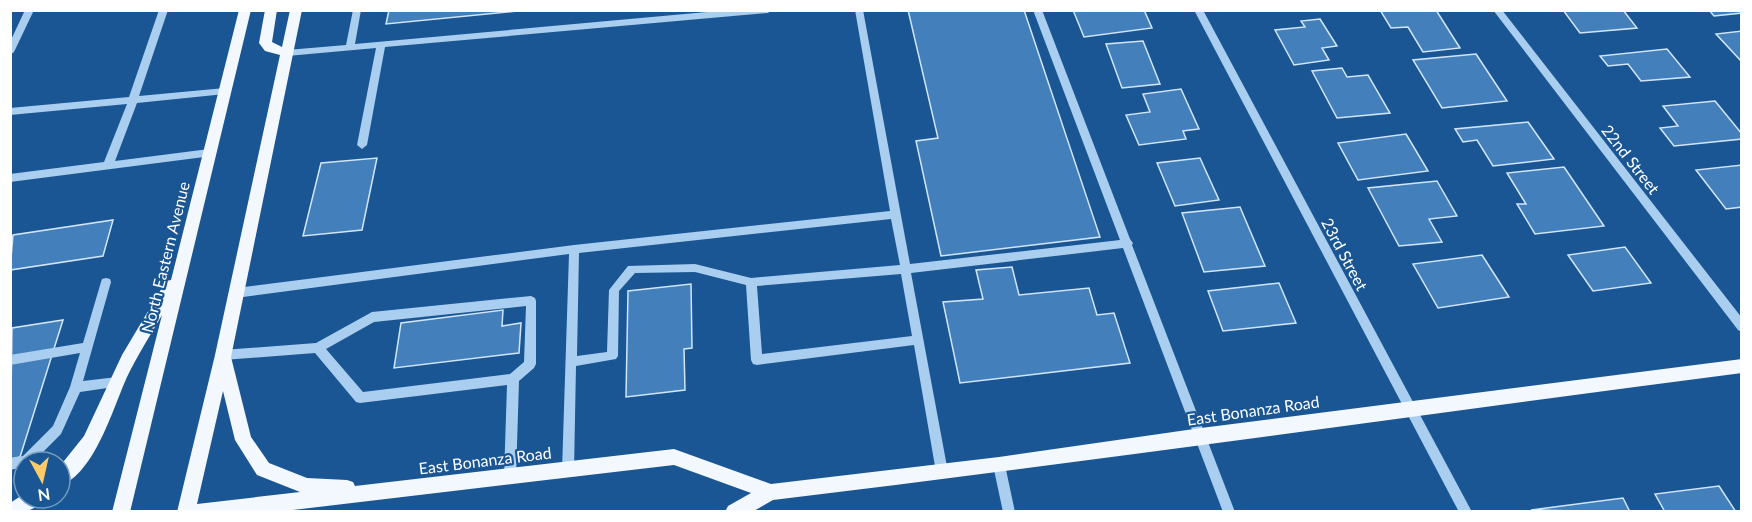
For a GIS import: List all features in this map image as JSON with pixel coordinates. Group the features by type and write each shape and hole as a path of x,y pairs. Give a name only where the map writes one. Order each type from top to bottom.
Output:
{"main road":[{"name":"North Eastern Avenue","path":"121,512 245,10"},
{"path":"271,10 265,43 270,48 287,53"},
{"path":"186,512 223,355 296,10"},
{"path":"72,468 93,437 117,382 180,271"},
{"path":"223,355 243,440 263,468 308,486 392,491"},
{"name":"East Bonanza Road","path":"734,512 771,492 999,465 1201,436 1742,366"},
{"name":"East Bonanza Road","path":"198,512 674,457 771,492"}],"street":[{"path":"10,52 30,10"},
{"path":"108,166 164,10"},
{"path":"350,48 357,10"},
{"path":"287,53 768,10"},
{"path":"859,10 942,472"},
{"path":"1037,10 1229,512"},
{"name":"23rd Street","path":"1198,10 1466,512"},
{"name":"22nd Street","path":"1497,10 1742,327"},
{"path":"362,145 381,45"},
{"path":"10,112 225,91"},
{"path":"10,178 209,153"},
{"path":"236,293 574,249 896,214"},
{"path":"571,362 612,356 614,290 632,269 695,268 751,282 906,269 1128,243"},
{"path":"568,470 574,249"},
{"path":"10,464 26,461 57,430 76,387 106,282"},
{"path":"751,282 757,360 919,340"},
{"path":"223,355 318,348 372,317 531,301 530,364 513,379 360,398 318,348"},
{"path":"10,360 87,347"},
{"path":"510,477 513,379"},
{"path":"76,387 117,382"},
{"path":"999,465 1010,512"}],"building":[{"path":"389,10 527,10 386,24"},
{"path":"908,10 1024,10 1100,237 941,256 916,141 938,138"},
{"path":"1073,10 1144,10 1152,28 1084,37"},
{"path":"1380,10 1436,10 1460,48 1423,52 1408,27 1391,28"},
{"path":"1563,10 1623,10 1637,28 1580,33"},
{"path":"1709,10 1742,10 1742,13 1714,16"},
{"path":"1320,19 1337,46 1322,48 1329,60 1294,65 1275,30 1305,27 1301,21"},
{"path":"1742,31 1742,62 1716,34"},
{"path":"1143,41 1160,84 1122,88 1106,44"},
{"path":"1667,49 1690,77 1641,81 1628,64 1608,66 1600,56"},
{"path":"1476,54 1507,101 1442,108 1413,60"},
{"path":"1342,68 1347,77 1368,75 1390,113 1337,118 1312,71"},
{"path":"1181,89 1199,129 1183,131 1186,139 1139,145 1126,115 1150,112 1143,94"},
{"path":"1715,101 1742,134 1742,139 1674,146 1660,128 1678,126 1663,106"},
{"path":"1528,122 1554,159 1493,166 1477,140 1463,142 1455,129"},
{"path":"1406,134 1428,171 1358,180 1338,143"},
{"path":"377,158 362,230 303,236 321,163"},
{"path":"1200,158 1219,200 1175,206 1157,163"},
{"path":"1742,165 1742,207 1726,209 1696,170"},
{"path":"1564,167 1604,226 1535,234 1517,204 1526,204 1507,173"},
{"path":"1437,181 1457,216 1429,219 1442,242 1399,246 1368,188"},
{"path":"1240,207 1265,266 1204,272 1182,213"},
{"path":"113,220 103,256 10,270 13,235"},
{"path":"1625,247 1651,283 1593,291 1568,255"},
{"path":"1482,255 1509,297 1438,308 1413,264"},
{"path":"1012,267 1019,295 1089,288 1097,315 1114,313 1130,363 960,383 943,302 983,299 976,270"},
{"path":"1279,283 1296,323 1223,331 1208,291"},
{"path":"691,284 692,348 684,349 685,390 626,397 628,291"},
{"path":"503,310 502,326 521,323 519,353 394,368 401,323"},
{"path":"63,320 22,450 12,450 12,459 10,459 12,328"},
{"path":"1719,486 1736,512 1665,512 1655,494"},
{"path":"1623,498 1630,512 1531,510"}]}
